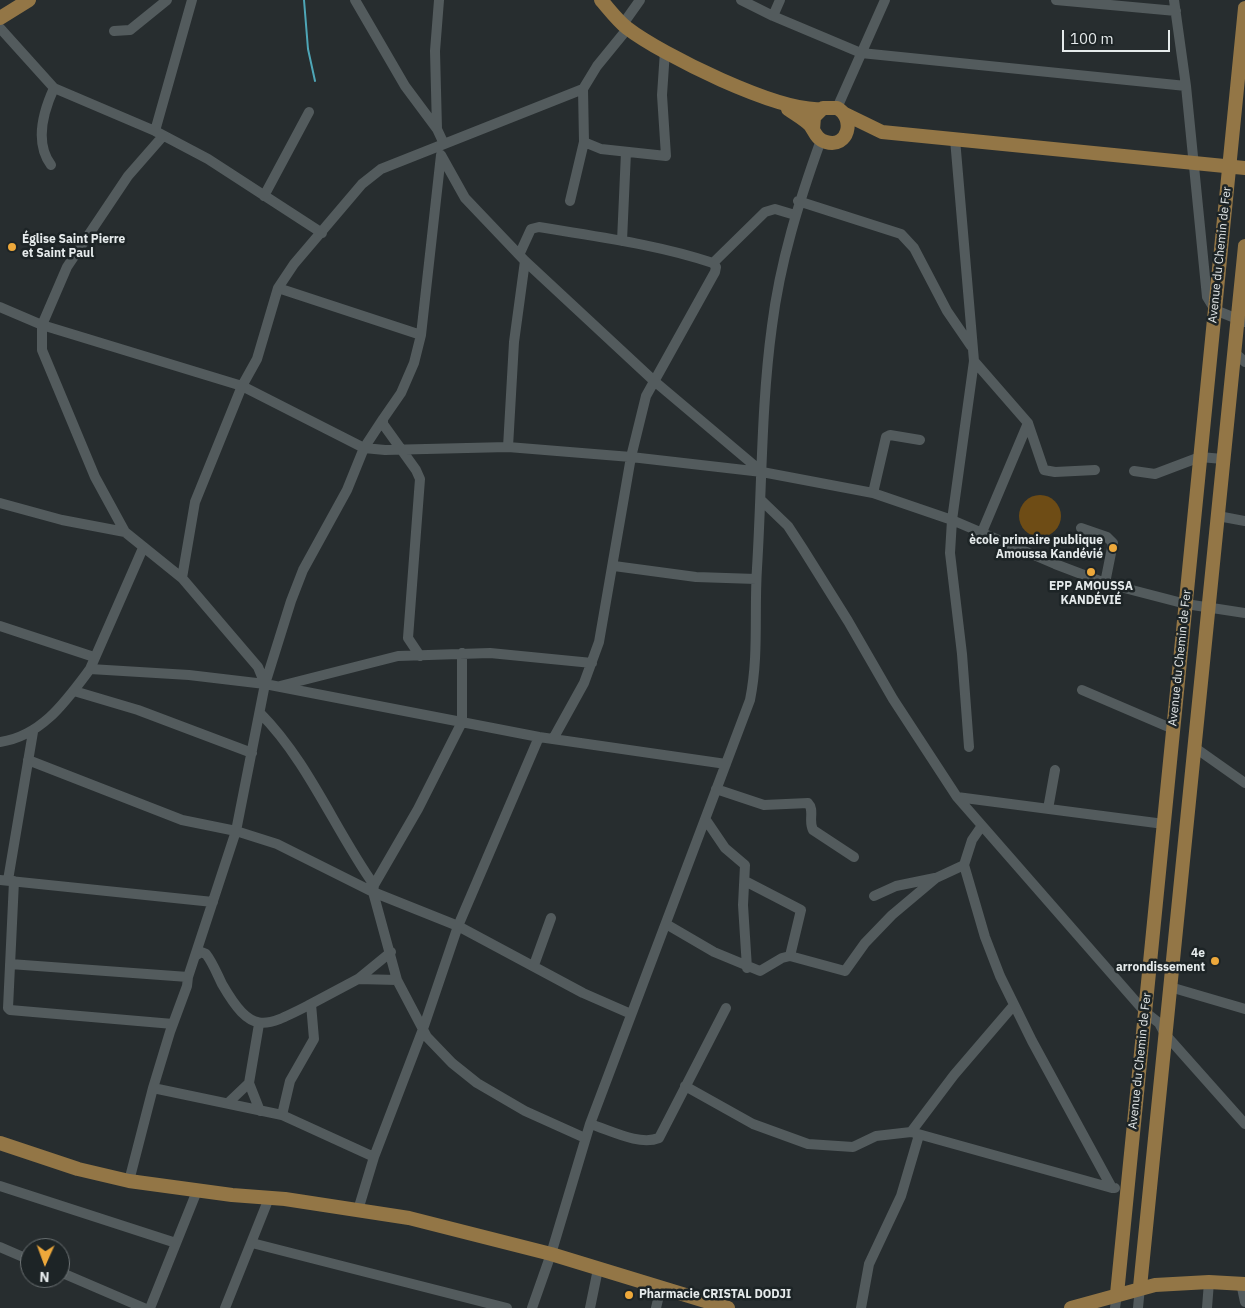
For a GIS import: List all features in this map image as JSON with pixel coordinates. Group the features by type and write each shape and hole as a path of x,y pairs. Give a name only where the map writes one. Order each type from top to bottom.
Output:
{"main road":[{"path":"0,18 29,0"},
{"path":"600,0 625,26 697,68 779,103 802,109 828,107 841,111 882,132"},
{"name":"Avenue du Chemin de Fer","path":"1116,1301 1245,8"},
{"path":"779,103 804,120 817,135 833,143 842,139 882,132 1245,168"},
{"path":"817,135 814,117 821,109"},
{"path":"841,111 849,127 842,139"},
{"name":"Avenue du Chemin de Fer","path":"1140,1287 1234,352 1241,321 1245,246"},
{"path":"0,1143 78,1169 129,1181 358,1210 428,1222 551,1254 728,1308"},
{"path":"1071,1308 1116,1301 1140,1287 1210,1282 1243,1284"}],"street":[{"path":"114,31 130,30 166,0"},
{"path":"192,0 159,134 128,176 67,267 42,325 42,350 95,477 125,532 182,578 258,667 265,684"},
{"path":"355,0 405,86 436,129"},
{"path":"439,0 435,51 436,129 441,148 465,198 522,257 652,380 762,472"},
{"path":"570,201 584,142 583,89 640,0"},
{"path":"742,0 861,54 1186,86"},
{"path":"774,16 780,0"},
{"path":"841,111 861,54 885,0"},
{"path":"1056,0 1099,2 1176,11"},
{"path":"1174,0 1186,86 1205,288 1210,306 1241,321"},
{"path":"0,28 54,88 159,134 208,158 322,233"},
{"path":"584,142 601,149 663,156 667,153 662,95 665,51"},
{"path":"51,165 45,157 41,134 43,117 54,88"},
{"path":"182,578 195,502 242,386 257,359 278,288 294,264 373,173 441,148 583,89"},
{"path":"264,196 309,112"},
{"path":"532,1308 551,1254 585,1138 706,820 716,789 745,718 754,681 757,641 756,579 764,407 772,326 798,201 817,135"},
{"path":"955,139 971,347 974,361 952,520 950,553 962,654 969,747"},
{"path":"129,1181 153,1088 236,831 265,684 297,584 347,490 364,448 401,393 414,363 421,335 441,148"},
{"path":"622,241 626,152"},
{"path":"798,201 901,234 914,248 971,347"},
{"path":"713,263 765,212 775,209 795,214"},
{"path":"508,447 514,342 522,257 534,227 622,241 683,254 713,263"},
{"path":"553,739 584,683 599,642 614,566 631,457 646,396 652,380 716,272 713,263"},
{"path":"278,288 421,335"},
{"path":"0,308 42,325 242,386 364,448 401,450 508,447 631,457 762,472 873,493 952,520 1105,583 1186,604 1245,613"},
{"path":"1234,352 1245,362"},
{"path":"974,361 1028,423 1044,470 1052,472 1095,470"},
{"path":"383,419 383,424 420,479 408,638 398,656"},
{"path":"982,532 1028,423"},
{"path":"873,493 886,436 920,440"},
{"path":"1134,471 1155,474 1200,457 1224,460"},
{"path":"761,500 788,526 848,621 893,699 957,797 981,827 1145,1012 1159,1023 1166,1034 1245,1124"},
{"path":"0,502 62,520 125,532"},
{"path":"1218,516 1245,521"},
{"path":"1081,528 1107,537 1113,543 1105,583"},
{"path":"0,742 33,732 57,711 74,691 90,669 143,548"},
{"path":"614,566 696,577 756,579"},
{"path":"0,626 94,657"},
{"path":"408,638 420,656"},
{"path":"373,889 418,809 462,722 462,653"},
{"path":"279,687 398,656 490,653 592,662"},
{"path":"90,669 189,675 265,684 540,737 726,764"},
{"path":"1082,690 1173,729"},
{"path":"74,691 138,710 252,754"},
{"path":"260,713 286,743 373,889 397,980 423,1029 452,1063 477,1083 525,1111 585,1138"},
{"path":"33,732 7,880 10,964 8,1008 12,1011 173,1024"},
{"path":"358,1210 374,1157 423,1029 458,926 540,737"},
{"path":"1194,747 1245,783"},
{"path":"28,760 182,820 236,831 276,844 458,926 534,965 583,993 631,1014"},
{"path":"1048,809 1055,770"},
{"path":"716,789 764,805 808,803 812,809 811,826 814,830 854,857"},
{"path":"957,797 1164,824"},
{"path":"706,820 725,848 743,862 745,881 743,916 747,968"},
{"path":"981,827 972,840 964,865 1000,976 1112,1188"},
{"path":"874,896 896,886 936,878 964,865"},
{"path":"666,924 714,952 747,968 760,971 782,958 790,956 845,971 874,932 936,878"},
{"path":"7,880 213,902"},
{"path":"745,881 801,910 790,956"},
{"path":"534,965 551,918"},
{"path":"195,956 201,952 206,954 236,1004 249,1020 259,1024 285,1017 358,980 391,952"},
{"path":"10,964 188,977"},
{"path":"358,980 397,980"},
{"path":"1170,987 1245,1009"},
{"path":"282,1115 290,1081 314,1039 312,1004"},
{"path":"861,1308 870,1264 901,1196 915,1134 954,1075 1014,1005"},
{"path":"590,1124 641,1141 650,1141 658,1138 726,1008"},
{"path":"259,1024 248,1084 260,1111"},
{"path":"228,1103 248,1084"},
{"path":"685,1086 753,1124 808,1144 853,1147 876,1136 915,1134 1127,1191"},
{"path":"153,1088 282,1115 374,1157"},
{"path":"0,1186 176,1244"},
{"path":"150,1308 197,1191"},
{"path":"238,1308 226,1306 269,1198"},
{"path":"252,1243 507,1308"},
{"path":"0,1247 20,1256"},
{"path":"590,1308 598,1269"},
{"path":"70,1276 144,1308"},
{"path":"1207,1308 1210,1282"},
{"path":"1243,1284 1245,1302"},
{"path":"656,1308 661,1286"},
{"name":"Avenue du Chemin de Fer","path":"1138,1308 1140,1287"}],"shaded area":[{"path":"1040,495 1055,501 1061,516 1055,531 1040,537 1025,531 1019,516 1025,501"}],"waterway":[{"path":"304,0 308,49 315,81"}],"place":[{"name":"Église Saint Pierre et Saint Paul","path":"12,247"},
{"name":"ècole primaire publique Amoussa Kandévié","path":"1113,548"},
{"name":"EPP AMOUSSA KANDÉVIÉ","path":"1091,572"},
{"name":"4e arrondissement","path":"1215,961"},
{"name":"Pharmacie CRISTAL DODJI","path":"629,1295"}]}
